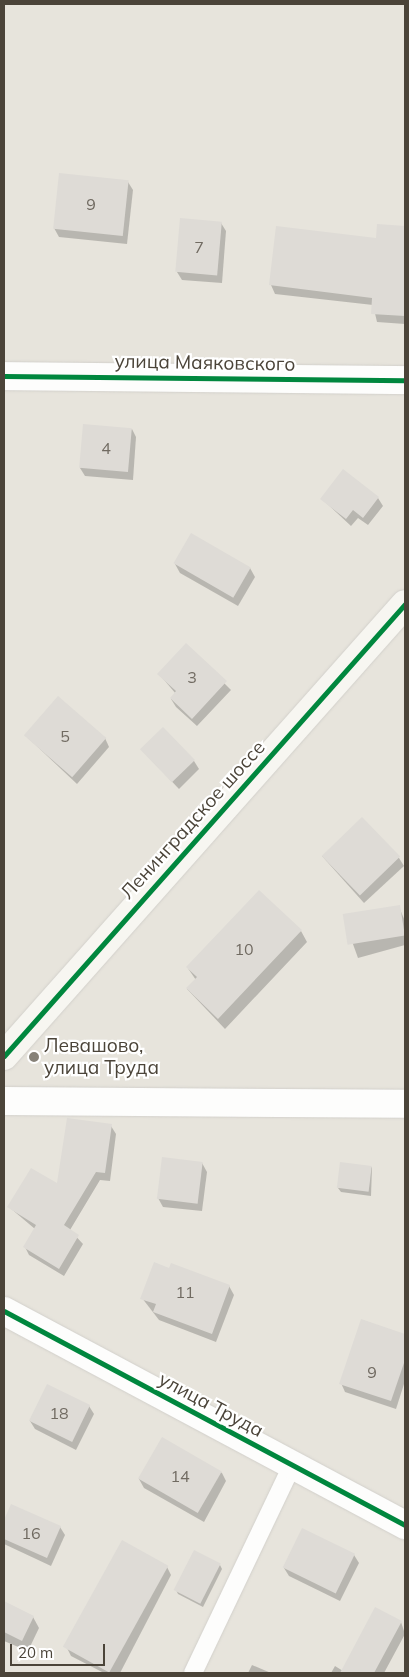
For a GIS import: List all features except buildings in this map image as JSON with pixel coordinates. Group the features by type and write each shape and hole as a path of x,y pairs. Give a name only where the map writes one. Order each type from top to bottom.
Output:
{"street":[{"name":"улица Маяковского","path":"4,376 405,380"},
{"name":"Ленинградское шоссе","path":"4,1056 405,604"},
{"path":"4,1101 405,1104"},
{"name":"улица Труда","path":"4,1310 405,1525"}],"lane":[{"path":"192,1673 292,1465"}],"shaded area":[{"path":"4,4 405,4 405,1673 4,1673"}],"cycle path":[{"path":"4,376 405,380"},
{"path":"4,1056 405,604"},
{"path":"4,1311 405,1525"}],"place":[{"name":"Левашово, улица Труда","path":"34,1057"}]}
